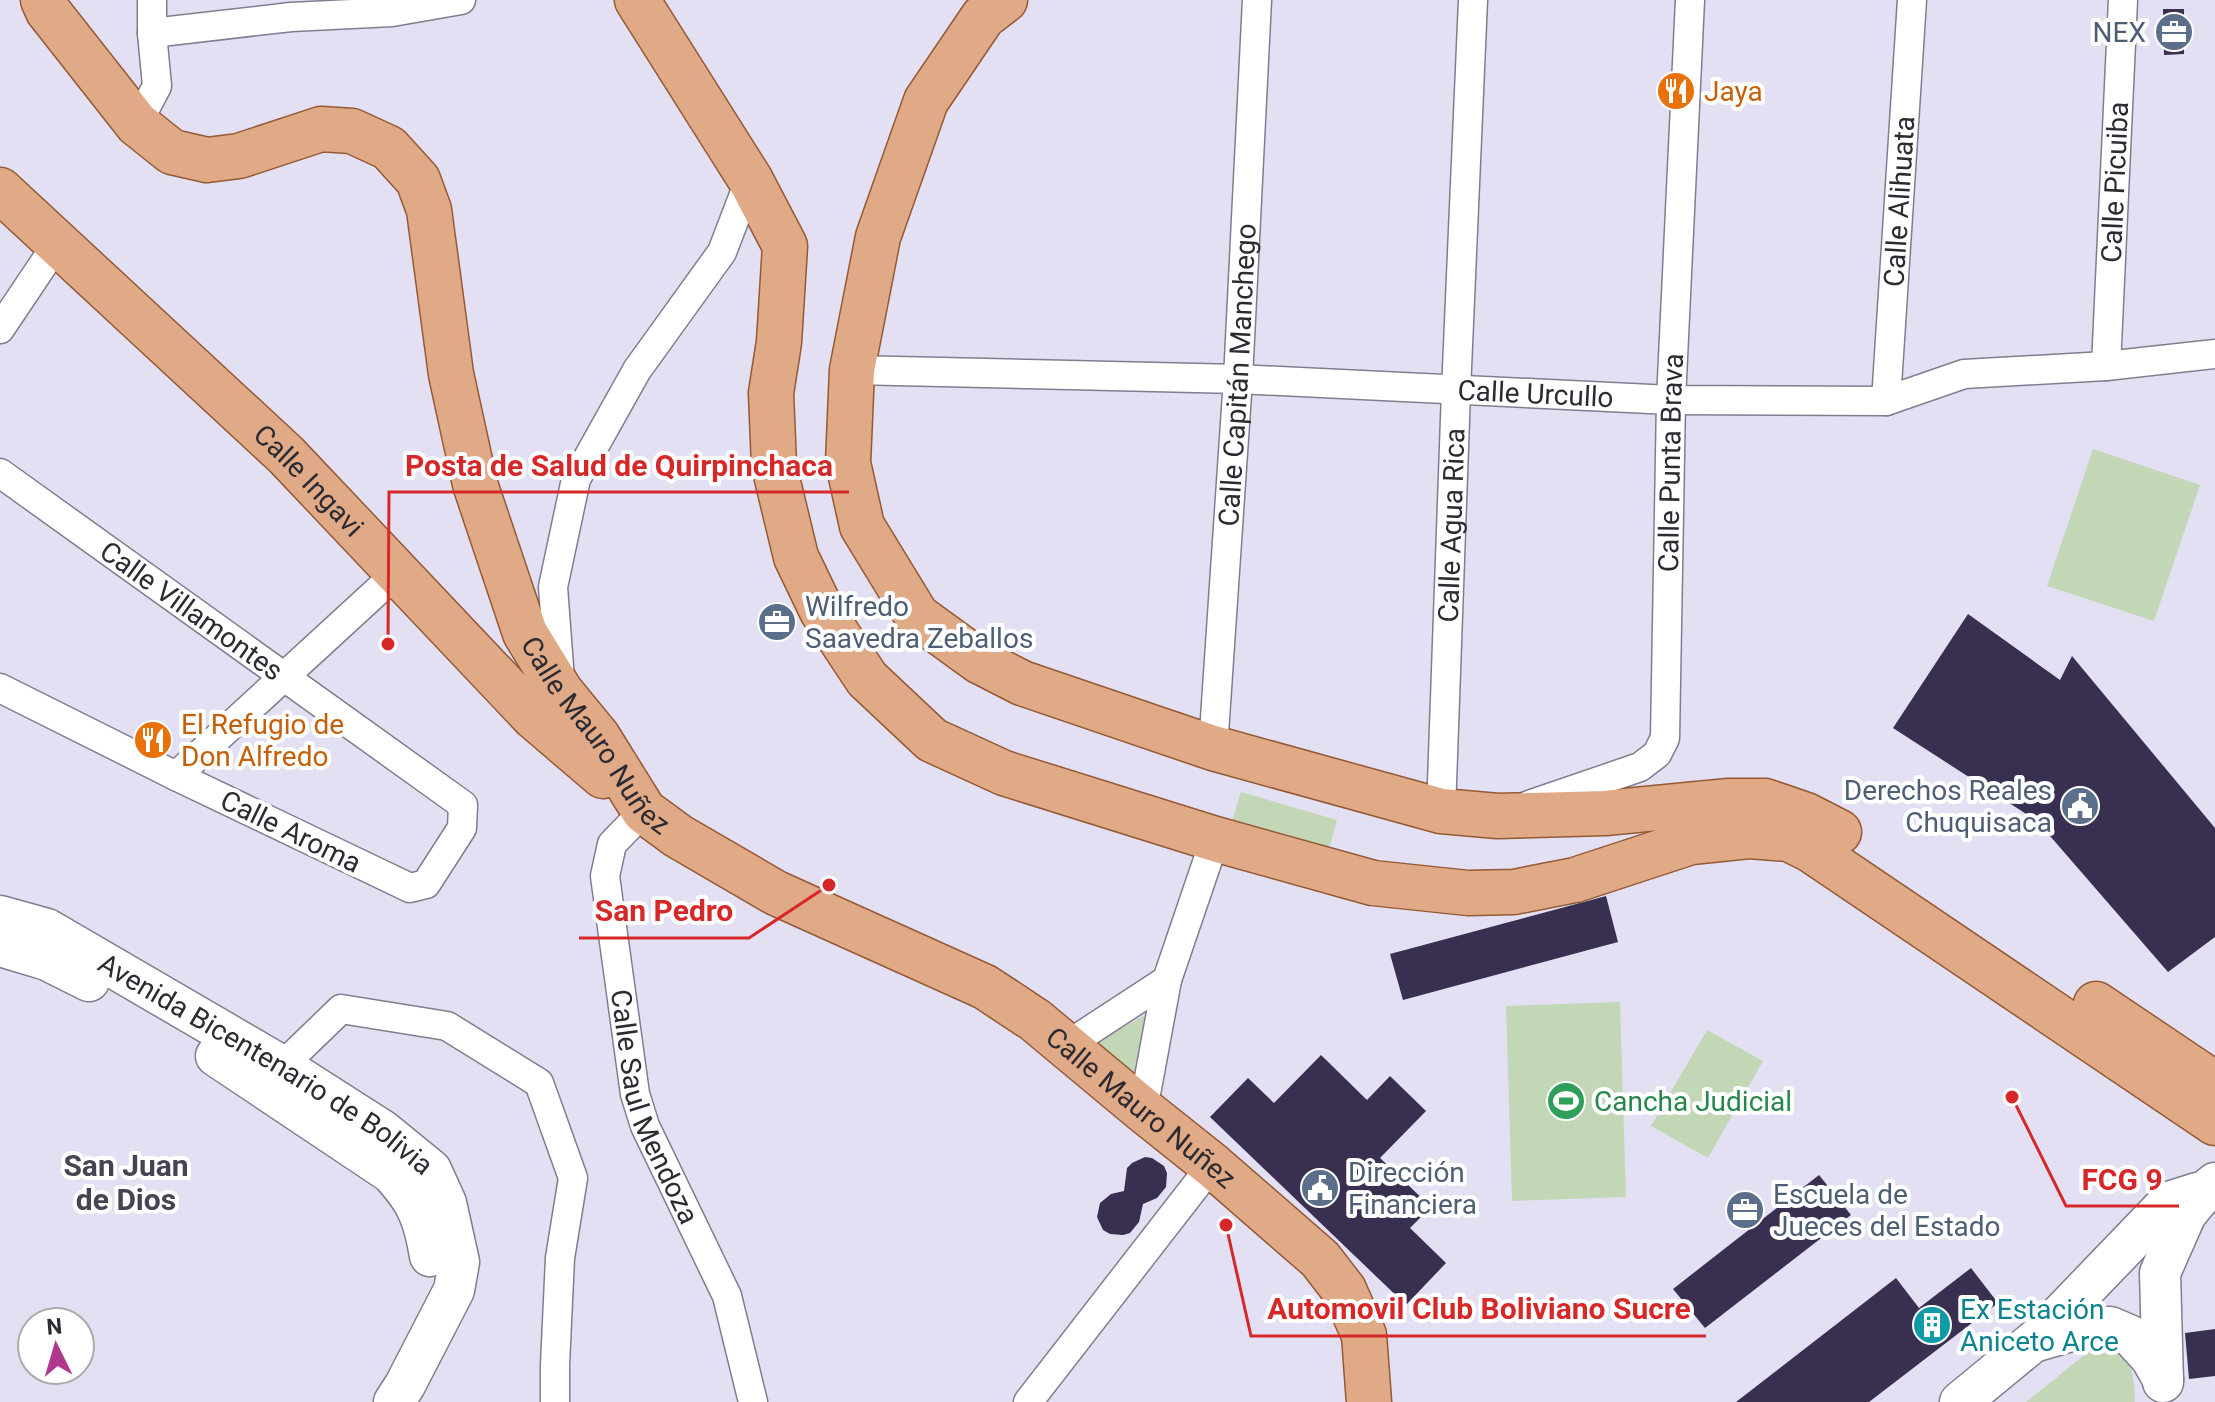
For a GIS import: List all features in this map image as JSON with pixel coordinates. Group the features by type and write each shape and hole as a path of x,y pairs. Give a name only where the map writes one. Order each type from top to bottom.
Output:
{"main road":[{"name":"Calle Mauro Nuñez","path":"43,0 48,11 137,124 172,152 207,160 239,156 321,129 352,131 389,148 418,180 429,210 451,374 475,484 525,633 561,692 598,737 644,811 678,836 776,893 985,987 1035,1020 1212,1165 1320,1259 1344,1290 1364,1335 1369,1402"},
{"path":"637,0 750,179 785,246 779,342 771,393 774,466 796,557 822,611 867,679 932,740 1004,773 1215,839 1373,883 1468,893 1514,892 1575,880 1691,842 1749,836 1789,839 1820,837"},
{"path":"1005,0 983,17 926,101 878,237 852,370 848,463 862,526 917,616 979,661 1022,683 1213,748 1441,811 1498,816 1765,801 1806,815 1820,837 2014,968 2215,1123"},
{"name":"Calle Ingavi","path":"0,190 286,455 534,717 644,811"},
{"path":"1551,886 1564,871 1587,813"},
{"path":"1587,813 1629,824 1624,837 1627,846 1634,852 1649,856"},
{"name":"Avenida Bicentenario de Bolivia","path":"0,916 47,929 282,1066 382,1130 431,1170 446,1203 459,1262 454,1290 394,1402"},
{"name":"Avenida Bicentenario de Bolivia","path":"0,946 47,960 177,1030 391,1173 402,1185 421,1213 433,1270 418,1314 367,1402"},
{"path":"2014,968 2215,1084"},
{"path":"1960,1402 2033,1342 2161,1210 2172,1201 2210,1187"},
{"path":"2162,1390 2160,1273 2186,1214 2210,1187"},
{"path":"2033,1342 2081,1328 2110,1327 2131,1336 2151,1358 2162,1390"}],"street":[{"path":"137,124 157,86 152,0"},
{"path":"152,33 291,9 392,12 461,0"},
{"name":"Calle Capitán Manchego","path":"1213,748 1238,379 1257,0"},
{"name":"Calle Agua Rica","path":"1441,811 1473,0"},
{"name":"Calle Punta Brava","path":"1587,813 1657,754 1665,738 1671,400 1690,0"},
{"name":"Calle Alihuata","path":"1886,401 1912,0"},
{"name":"Calle Picuiba","path":"2106,366 2123,0"},
{"path":"561,692 553,587 576,479 637,370 722,252 750,179"},
{"path":"0,329 57,244"},
{"name":"Calle Urcullo","path":"852,370 1238,379 1671,400 1886,401 1964,374 2106,366 2215,354"},
{"name":"Calle Villamontes","path":"0,473 463,805 462,828 426,884 410,888"},
{"path":"176,776 397,573"},
{"name":"Calle Aroma","path":"0,688 410,888"},
{"name":"Calle Saul Mendoza","path":"644,811 612,844 605,876 635,1094 645,1126 727,1296 753,1402"},
{"path":"1143,1110 1167,980 1215,839"},
{"path":"1066,1046 1167,980"},
{"path":"282,1066 341,1009 447,1026 539,1083 573,1178 560,1258 555,1402"},
{"path":"1028,1402 1212,1165"}],"green space":[{"path":"2093,449 2200,485 2154,621 2047,586"},
{"path":"1241,792 1337,820 1327,856 1230,827"},
{"name":"Cancha Judicial","path":"1620,1002 1626,1197 1512,1201 1506,1006"},
{"path":"1145,1015 1133,1079 1092,1045"},
{"path":"1707,1030 1763,1061 1708,1158 1651,1126"},
{"path":"2105,1345 2124,1354 2134,1381 2135,1402 2026,1402 2093,1348"}],"building":[{"name":"NEX","path":"2163,9 2184,9 2184,54 2164,55"},
{"path":"1968,614 2060,680 2072,656 2215,828 2215,937 2168,972 2037,821 1893,728"},
{"path":"1606,896 1618,942 1403,1000 1390,954"},
{"path":"1321,1055 1367,1100 1390,1076 1426,1111 1380,1158 1431,1207 1410,1228 1446,1263 1406,1305 1210,1117 1248,1078 1274,1103"},
{"path":"1145,1157 1164,1166 1166,1187 1157,1198 1143,1204 1139,1222 1130,1233 1110,1234 1103,1230 1097,1217 1100,1203 1111,1194 1124,1191 1127,1168"},
{"path":"1819,1175 1851,1215 1705,1328 1673,1289"},
{"path":"1971,1268 1998,1303 1869,1402 1736,1402 1896,1278 1919,1308"},
{"path":"2215,1329 2215,1376 2189,1379 2185,1333"}],"place":[{"name":"NEX","path":"2174,32"},
{"name":"Jaya","path":"1676,91"},
{"name":"Wilfredo Saavedra Zeballos","path":"777,622"},
{"name":"Posta de Salud de Quirpinchaca","path":"388,644"},
{"name":"El Refugio de Don Alfredo","path":"153,740"},
{"name":"Derechos Reales Chuquisaca","path":"2080,806"},
{"name":"San Pedro","path":"829,885"},
{"name":"FCG 9","path":"2012,1097"},
{"name":"Cancha Judicial","path":"1566,1101"},
{"name":"Dirección Financiera","path":"1320,1188"},
{"name":"Escuela de Jueces del Estado","path":"1745,1210"},
{"name":"Automovil Club Boliviano Sucre","path":"1226,1225"},
{"name":"Ex Estación Aniceto Arce","path":"1932,1325"}],"district":[{"name":"San Juan de Dios","path":"126,1183"}]}
